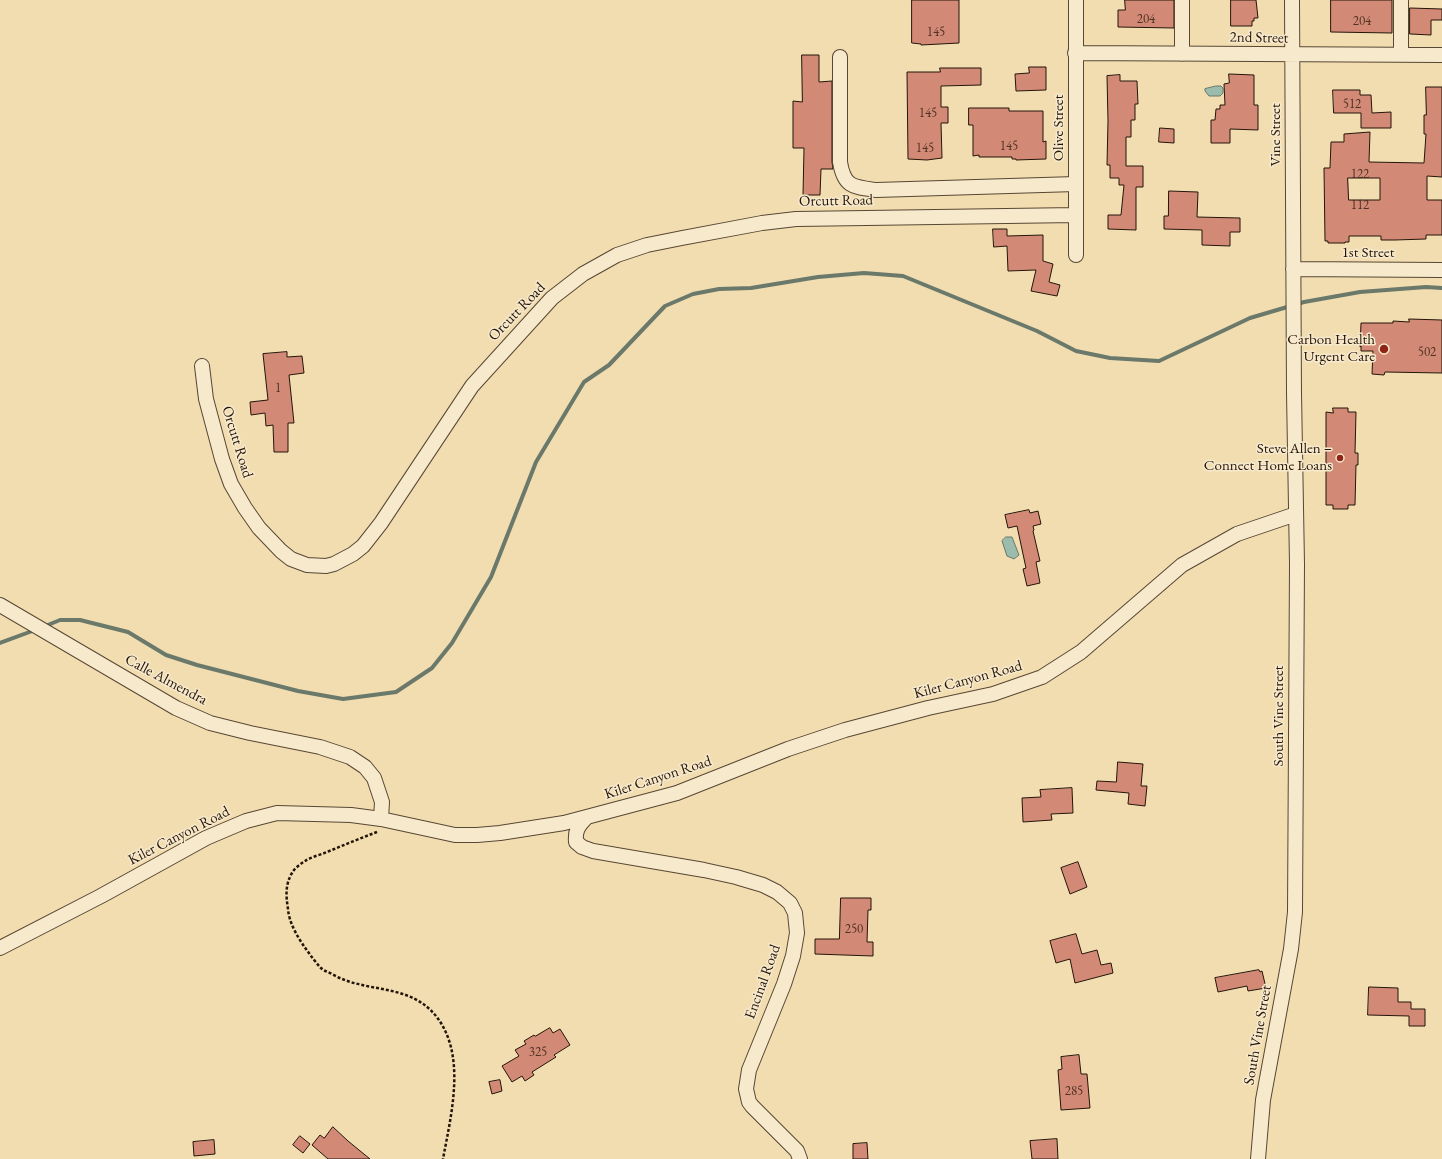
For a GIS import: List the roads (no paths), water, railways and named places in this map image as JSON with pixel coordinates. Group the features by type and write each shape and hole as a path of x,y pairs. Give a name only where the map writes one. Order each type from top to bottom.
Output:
{"street":[{"name":"Olive Street","path":"1076,0 1076,255"},
{"path":"1182,0 1182,54"},
{"name":"Vine Street","path":"1292,0 1294,269"},
{"path":"1401,0 1401,55"},
{"name":"2nd Street","path":"1075,53 1442,55"},
{"path":"840,57 840,162 842,173 847,182 859,187 876,190 1076,184"},
{"name":"Orcutt Road","path":"202,366 206,399 222,459 231,484 245,508 259,528 281,551 291,559 307,565 326,566 334,564 353,554 363,546 381,523 472,386 552,298 583,274 618,255 647,245 796,218 1076,215"},
{"name":"1st Street","path":"1294,269 1442,270"},
{"name":"South Vine Street","path":"1258,1159 1263,1100 1290,955 1295,912 1297,564 1294,269"},
{"name":"Kiler Canyon Road","path":"0,948 101,896 206,838 246,821 276,813 352,815 381,819 455,834 477,835 507,832 585,818 677,793 788,750 845,730 928,708 993,694 1042,677 1081,652 1182,565 1237,534 1296,514"},
{"name":"Calle Almendra","path":"0,605 176,708 210,723 250,733 320,747 350,757 365,767 374,778 382,802 381,819"},
{"name":"Encinal Road","path":"585,818 576,828 575,837 576,842 582,847 593,851 736,877 763,885 777,892 790,903 795,913 797,933 793,956 784,984 749,1070 746,1089 749,1102 797,1151 800,1159"}],"waterway":[{"path":"43,627 60,620 80,620 128,632 166,655 197,665 298,691 343,699 396,692 432,668 452,643 491,577 536,462 584,382 609,365 665,306 693,294 719,289 751,288 818,277 864,273 903,276 1037,331 1076,351 1110,358 1159,361 1250,318 1304,302 1360,292 1426,287 1442,288"},
{"path":"0,643 35,630"}],"place":[{"name":"Carbon Health Urgent Care","path":"1384,349"},
{"name":"Steve Allen – Connect Home Loans","path":"1340,458"}]}
